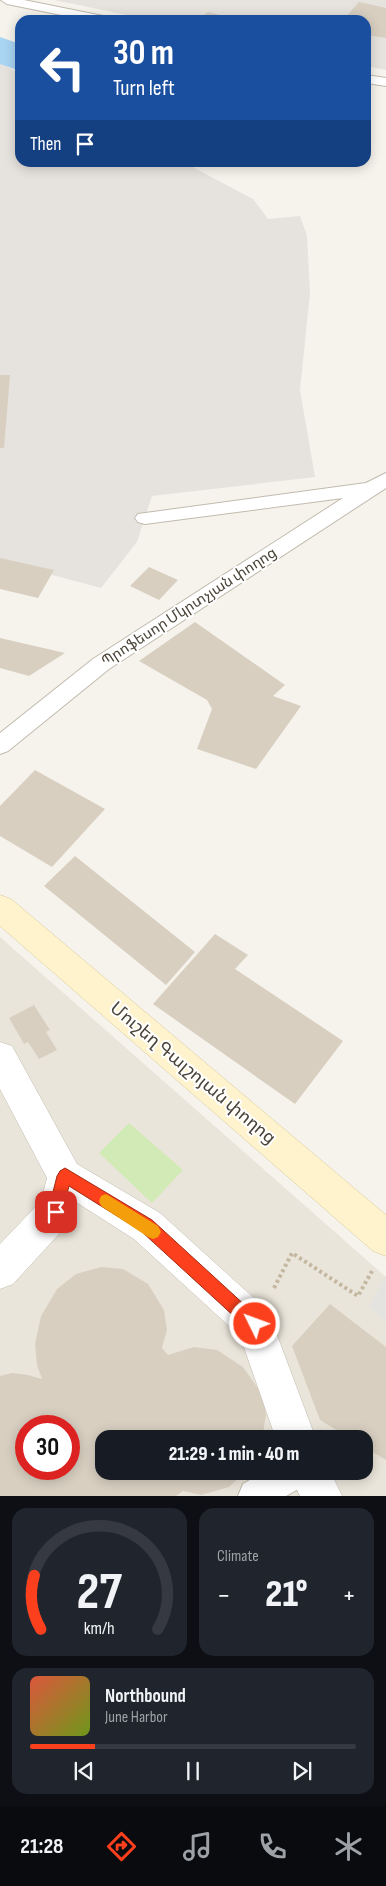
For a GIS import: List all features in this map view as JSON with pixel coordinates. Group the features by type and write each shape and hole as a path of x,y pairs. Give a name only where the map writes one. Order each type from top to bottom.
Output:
{"street":[{"name":"Մուշեղ Գալշոյան փողոց","path":"0,908 386,1238"},
{"path":"0,1057 65,1176 147,1226 255,1324 293,1430"},
{"path":"0,1271 56,1212 65,1176"},
{"path":"313,1480 322,1496"}],"lane":[{"path":"7,0 79,15"},
{"path":"371,79 386,82"},
{"path":"145,518 379,484"},
{"name":"Պրոֆեսոր Մկրտչյան փողոց","path":"0,745 101,664 379,484"},
{"path":"255,1496 282,1480"}],"path":[{"path":"292,1253 358,1296"}],"shaded area":[{"path":"54,0 386,0 386,70 371,67 371,15 127,15"},
{"path":"0,63 15,71 15,167 193,167 253,199 268,219 300,216 307,236 310,293 300,390 315,477 152,496 137,542 101,588 0,561"},
{"path":"0,937 386,1277 386,1496 0,1496"},
{"path":"386,1277 386,1323 369,1307"}],"green space":[{"path":"129,1123 183,1170 152,1203 99,1153"}],"building":[{"path":"359,2 386,8 386,38 371,36 371,15 347,15"},
{"path":"208,12 220,15 204,15"},
{"path":"0,375 10,375 4,448 0,448"},
{"path":"0,558 54,570 38,598 0,589"},
{"path":"149,567 178,580 159,600 130,586"},
{"path":"195,622 285,685 273,696 301,706 256,769 197,749 212,709 207,700 139,661"},
{"path":"0,638 65,653 29,676 0,668"},
{"path":"35,770 105,809 52,867 0,836 0,806"},
{"path":"75,856 195,952 166,985 44,886"},
{"path":"215,934 248,955 235,969 343,1041 295,1104 153,1004"},
{"path":"34,1005 50,1030 46,1032 57,1050 39,1059 28,1042 24,1044 9,1018"},
{"path":"101,1267 123,1269 148,1284 164,1310 167,1330 162,1348 168,1355 194,1347 217,1350 243,1367 262,1394 266,1415 264,1430 95,1430 95,1480 236,1480 229,1487 201,1495 183,1491 176,1496 0,1496 0,1376 12,1373 42,1379 37,1365 35,1344 41,1316 57,1289 76,1274"},
{"path":"330,1304 386,1347 386,1460 373,1452 373,1430 336,1430 320,1420 292,1346"}],"waterway":[{"path":"0,49 15,56"}],"slow traffic":[{"path":"106,1201 147,1226 153,1232"}],"route":[{"path":"56,1212 65,1176 147,1226 255,1324"}]}
